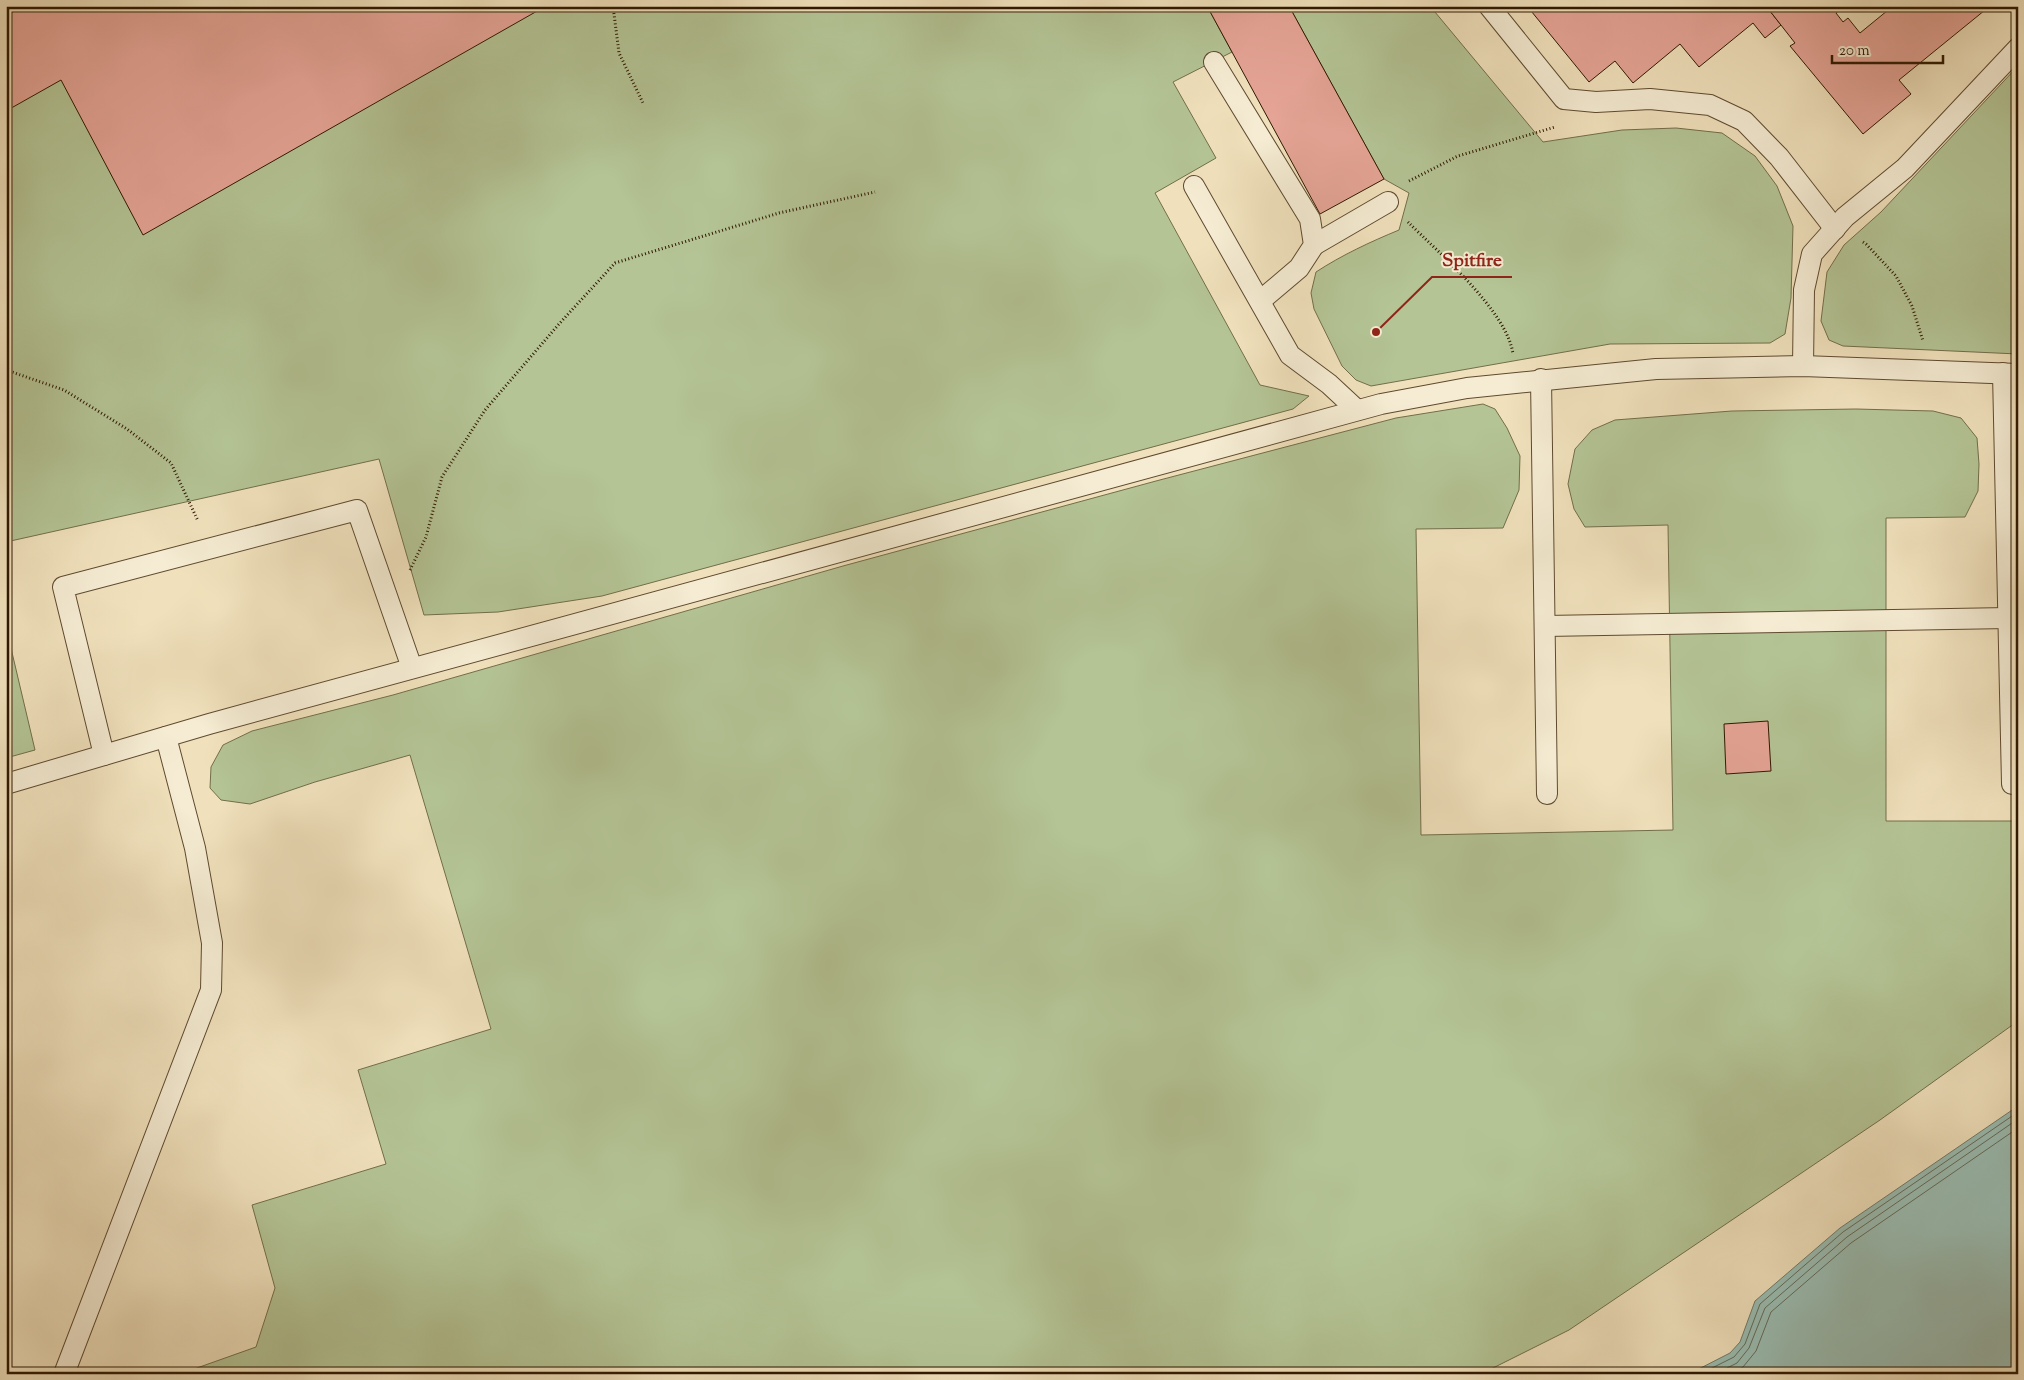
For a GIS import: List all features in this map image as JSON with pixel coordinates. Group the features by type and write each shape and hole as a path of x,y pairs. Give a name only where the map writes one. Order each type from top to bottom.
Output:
{"lane":[{"path":"1489,6 1564,98 1596,102 1650,98 1710,105 1744,121 1779,157 1835,228"},
{"path":"1803,366 1804,290 1812,254 1846,217 1905,168 2018,48"},
{"path":"1214,62 1310,219 1314,245"},
{"path":"1194,186 1290,355 1329,384 1357,410"},
{"path":"1260,301 1299,268 1314,245 1388,202"},
{"path":"6,784 412,668 1381,404 1467,388 1656,368 1803,366 2010,373 2008,618 2012,784"},
{"path":"1541,379 1548,794"},
{"path":"104,755 63,587 357,510 412,668"},
{"path":"1545,626 2008,618"},
{"path":"64,1374 211,990 212,943 209,924 195,848 166,737"}],"path":[{"path":"613,6 618,53 643,103"},
{"path":"1518,382 1511,342 1486,302 1388,202 1404,183 1458,156 1524,138 1570,122 1596,102"},
{"path":"391,609 426,536 442,477 485,410 559,324 615,263 779,213 875,192"},
{"path":"1835,228 1866,244 1896,276 1912,306 1924,344 1924,370"},
{"path":"6,370 64,390 127,429 171,463 210,548"}],"green space":[{"path":"528,6 1207,6 1232,52 1173,82 1216,158 1155,193 1260,385 1309,396 1293,409 602,596 498,612 424,615 379,459 6,542 6,95 70,59"},
{"path":"1289,6 1430,6 1543,142 1622,130 1676,128 1722,133 1755,156 1777,186 1793,226 1791,298 1785,334 1770,343 1610,344 1371,386 1356,380 1342,366 1314,309 1311,293 1316,272 1356,249 1399,230 1409,193 1384,179"},
{"path":"2018,66 2018,354 1843,346 1829,340 1821,321 1827,272 1844,245 1881,212"},
{"path":"1483,404 1495,409 1507,428 1520,456 1519,490 1503,528 1416,529 1421,835 1673,830 1668,525 1585,527 1574,509 1568,484 1575,449 1592,430 1615,420 1732,411 1856,409 1933,411 1961,418 1977,438 1979,464 1978,491 1965,517 1886,518 1886,821 2018,821 2018,1021 1880,1120 1569,1330 1481,1374 180,1374 256,1347 275,1288 252,1205 386,1164 358,1070 491,1029 410,755 315,782 250,804 221,800 210,788 211,767 223,745 252,731 393,695 843,566 1156,481 1396,418"},
{"path":"6,627 35,750 6,758"}],"water":[{"path":"2018,1106 2018,1374 1689,1374 1730,1353 1740,1342 1755,1301 1840,1228"}],"building":[{"path":"23,6 546,6 143,235 61,80 6,111 6,16"},
{"path":"1207,6 1289,6 1384,179 1320,214"},
{"path":"1527,6 1766,6 1781,25 1765,38 1753,23 1699,67 1680,44 1633,83 1615,61 1589,82"},
{"path":"1766,6 1837,6 1840,10 1836,13 1843,22 1848,18 1860,33 1893,6 1990,6 1899,80 1911,94 1863,134 1790,46 1795,43"},
{"path":"1768,721 1771,771 1726,774 1724,724"}],"place":[{"name":"Spitfire","path":"1376,332"}]}
